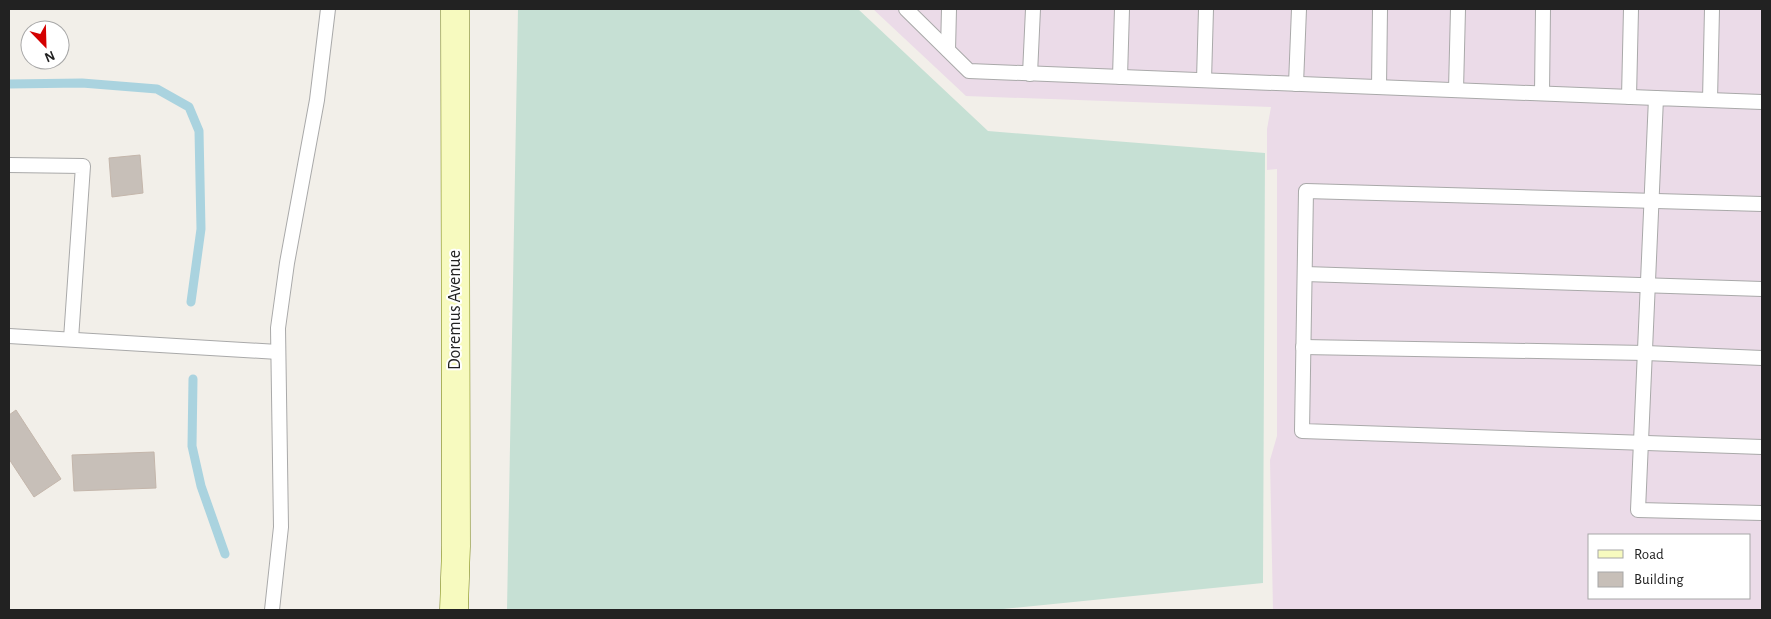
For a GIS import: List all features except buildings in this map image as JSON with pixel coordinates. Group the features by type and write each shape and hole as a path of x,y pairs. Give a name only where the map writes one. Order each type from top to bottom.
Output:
{"main road":[{"name":"Doremus Avenue","path":"454,610 456,546 455,9"}],"lane":[{"path":"272,610 281,527 278,328 287,263 316,100 328,9"},
{"path":"906,9 969,71 1762,102"},
{"path":"948,50 949,9"},
{"path":"1030,74 1033,9"},
{"path":"1120,77 1122,9"},
{"path":"1204,80 1206,9"},
{"path":"1296,84 1299,9"},
{"path":"1379,87 1380,9"},
{"path":"1456,90 1458,9"},
{"path":"1542,93 1543,9"},
{"path":"1629,97 1631,9"},
{"path":"1710,100 1712,9"},
{"path":"1656,98 1638,510 1762,513"},
{"path":"9,165 82,166 71,339"},
{"path":"1762,204 1306,192 1302,431 1762,447"},
{"path":"1305,274 1762,289"},
{"path":"9,336 278,352"},
{"path":"1303,347 1646,353 1762,358"}],"shaded area":[{"path":"873,9 1762,9 1762,610 1273,610 1270,460 1277,436 1277,169 1267,170 1267,129 1271,107 966,96"}],"green space":[{"path":"518,9 858,9 988,131 1265,153 1263,583 993,610 507,610"}],"waterway":[{"path":"9,84 82,83 157,89 189,107 199,131 201,229 191,302"},
{"path":"193,379 192,446 201,486 225,554"}]}
